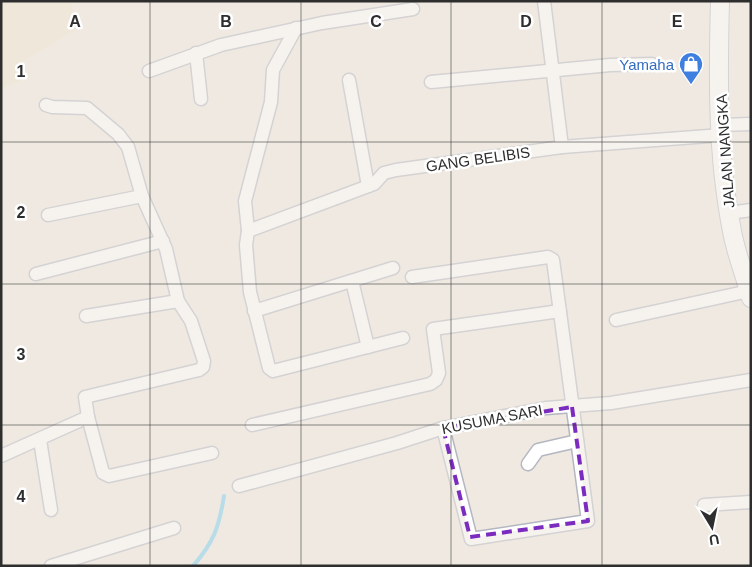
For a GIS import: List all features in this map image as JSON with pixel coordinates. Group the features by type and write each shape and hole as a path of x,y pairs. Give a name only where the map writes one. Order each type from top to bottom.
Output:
{"main road":[{"name":"JALAN NANGKA","path":"720,1 721,130 729,213 736,251 750,294"}],"street":[{"path":"544,1 562,147"},
{"path":"149,71 221,44 382,12 413,9"},
{"path":"296,28 273,70 271,102 246,201 248,231 246,259 254,311 270,370 403,338"},
{"path":"196,53 201,99"},
{"path":"431,82 554,70 652,64"},
{"path":"349,80 368,186"},
{"path":"46,104 52,107 87,108 118,134 128,146 142,196 163,241 178,301 191,321 204,361 201,369 85,397 88,417 105,476 212,453"},
{"name":"GANG BELIBIS","path":"248,231 368,186 377,182 384,174 396,170 562,147 721,130 751,124"},
{"path":"48,215 142,196"},
{"path":"729,213 751,210"},
{"path":"36,274 163,241"},
{"path":"412,277 548,257 553,260 589,519 587,522 473,540 470,537 443,428"},
{"path":"254,311 392,268"},
{"path":"352,281 368,347"},
{"path":"616,320 750,294"},
{"path":"86,316 178,301"},
{"path":"252,425 430,384 436,380 439,373 433,329 560,311"},
{"name":"KUSUMA SARI","path":"238,486 397,443 443,428 546,408 611,403 751,380"},
{"path":"2,452 40,440 88,417"},
{"path":"40,440 51,510"},
{"path":"528,464 538,450 577,441"},
{"path":"704,505 751,502"},
{"path":"51,566 174,528"}],"highlighted area":[{"path":"572,407 588,521 470,537 443,428"}],"shaded area":[{"path":"1,1 70,1 80,28 16,65 25,79 1,89"}],"waterway":[{"path":"193,566 211,541 220,517 224,496"}],"place":[{"name":"Yamaha","path":"691,85"}]}
